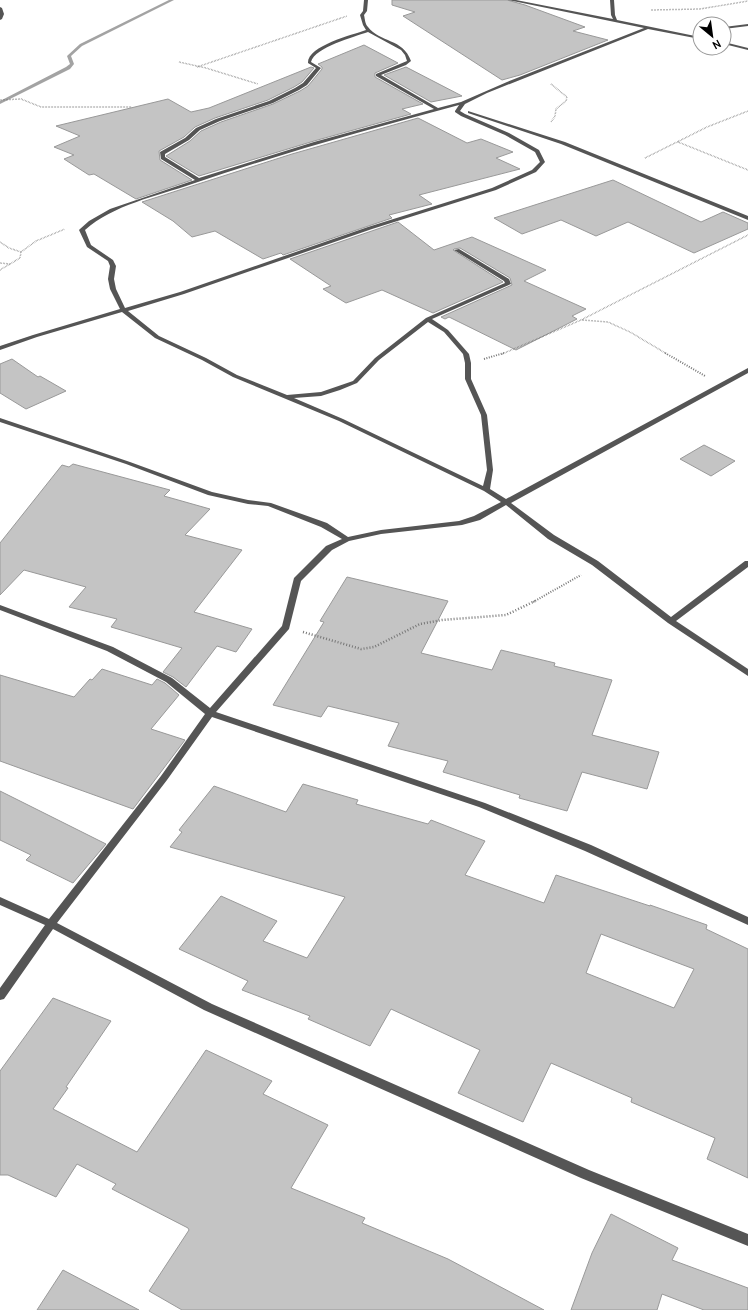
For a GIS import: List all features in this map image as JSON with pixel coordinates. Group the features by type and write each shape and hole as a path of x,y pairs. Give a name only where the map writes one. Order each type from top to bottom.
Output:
{"street":[{"path":"366,0 365,11 362,15 364,23 370,30 395,44 408,57 409,60 405,64 378,75 437,110"},
{"path":"510,0 692,36"},
{"path":"612,0 616,22"},
{"path":"0,8 2,14 0,19"},
{"path":"732,27 748,25"},
{"path":"647,28 611,44 503,84 461,105 360,129 199,180 112,210 89,223 82,230 89,246 110,260 113,266 111,279 112,288 123,310 157,337 204,359 235,376 341,420 486,490 507,503 551,537 595,563 671,621 748,673"},
{"path":"199,180 170,164 163,158 162,153 187,139 198,129 271,102 306,84 319,68 309,62 310,58 324,47 332,43 370,30"},
{"path":"684,34 692,32"},
{"path":"732,45 748,49"},
{"path":"461,105 477,115 562,143 748,218"},
{"path":"0,348 225,278 370,228 494,189 534,171 543,162 537,151 507,134 463,115 457,110 461,105"},
{"path":"285,397 321,394 356,382 377,359 428,318 508,284 507,280 457,250"},
{"path":"428,318 446,331 466,354 468,363 468,379 484,414 490,470 486,490"},
{"path":"0,996 51,924 164,778 210,713 286,627 297,580 329,548 347,539 381,532 459,523 477,518 507,503 748,370"},
{"path":"0,420 128,463 210,494 248,502 269,504 324,524 347,539"},
{"path":"671,621 748,563"},
{"path":"0,607 110,649 169,680 210,713 482,805 588,848 748,921"},
{"path":"0,901 51,924 208,1007 585,1174 748,1240"}],"path":[{"path":"646,10 668,11 700,9 748,1"},
{"path":"197,67 304,30 365,11"},
{"path":"179,62 258,84"},
{"path":"535,73 556,87 567,97 566,101 556,109 555,116 549,125 551,131 562,143"},
{"path":"0,100 21,99 41,107 132,107"},
{"path":"622,167 656,153 707,127 748,111"},
{"path":"678,142 748,170"},
{"path":"0,270 20,258 21,252 30,244 66,228"},
{"path":"468,363 494,357 581,320 748,235"},
{"path":"0,242 9,248 21,252"},
{"path":"0,263 11,264"},
{"path":"581,320 608,322 630,332 720,386"},
{"path":"286,627 362,649 374,647 420,624 442,620 506,615 540,599 581,576 595,563"}],"building":[{"path":"392,0 507,0 585,27 573,31 608,40 520,75 502,80 403,16 415,12 392,5"},
{"path":"364,45 398,63 375,73 375,77 423,104 402,109 411,114 314,141 199,176 166,156 190,141 201,131 221,122 273,104 300,91 308,86 322,69 322,67 318,64"},
{"path":"311,67 314,68 302,82 294,87 268,100 215,118 195,127 184,137 159,151 160,160 192,180 136,199 94,174 89,175 64,159 74,155 54,147 80,136 56,126 168,99 191,112 209,108"},
{"path":"406,67 462,96 431,102 384,75"},
{"path":"418,118 467,143 481,139 513,152 496,158 520,169 419,195 432,204 389,215 392,218 283,255 281,253 263,259 215,231 192,237 173,221 142,202 292,154"},
{"path":"613,180 701,222 723,212 748,223 748,229 694,253 628,222 596,236 561,220 522,234 494,218"},
{"path":"398,222 434,250 472,237 546,270 524,281 586,309 572,316 577,319 516,350 449,317 445,319 441,317 512,285 510,278 460,248 453,250 503,282 433,313 382,290 346,303 323,289 331,286 290,259"},
{"path":"12,359 38,377 40,376 66,391 26,409 0,393 0,364"},
{"path":"704,445 735,461 711,476 680,459"},
{"path":"73,464 170,490 164,496 210,509 185,535 242,550 194,612 252,629 236,652 217,646 186,687 173,677 163,672 182,648 111,627 117,619 69,607 86,587 24,570 0,595 0,543 62,465 69,467"},
{"path":"347,577 448,601 421,653 492,670 501,650 555,663 554,666 612,680 592,735 659,752 647,789 582,772 567,811 519,798 520,795 443,772 448,761 388,746 399,723 328,706 321,717 273,705 324,622 320,621"},
{"path":"102,669 152,685 157,679 165,683 179,695 151,729 185,740 133,809 0,761 0,675 74,697 90,679 92,680"},
{"path":"303,784 358,800 356,804 428,824 431,820 485,841 465,875 544,903 556,875 707,925 706,929 748,949 748,1178 707,1159 715,1138 631,1102 632,1098 551,1063 523,1122 458,1093 480,1050 391,1009 370,1046 308,1019 310,1016 242,990 248,981 179,949 221,896 277,921 263,941 307,958 345,897 170,847 182,832 179,830 214,786 286,812","holes":["601,934 694,969 674,1008 586,973"]},
{"path":"0,791 106,844 73,883 26,860 31,855 0,840"},
{"path":"53,998 111,1021 66,1087 68,1088 53,1109 137,1152 206,1050 272,1081 263,1094 328,1125 291,1188 365,1218 362,1223 448,1259 544,1310 182,1310 149,1291 189,1230 188,1228 112,1189 116,1184 77,1164 56,1197 8,1175 0,1175 0,1071"},
{"path":"611,1214 678,1248 672,1260 748,1288 748,1310 704,1310 662,1294 657,1310 571,1310 592,1253"},
{"path":"63,1270 139,1310 37,1310"}],"waterway":[{"path":"0,103 68,68 72,64 69,56 81,45 172,0"}]}
